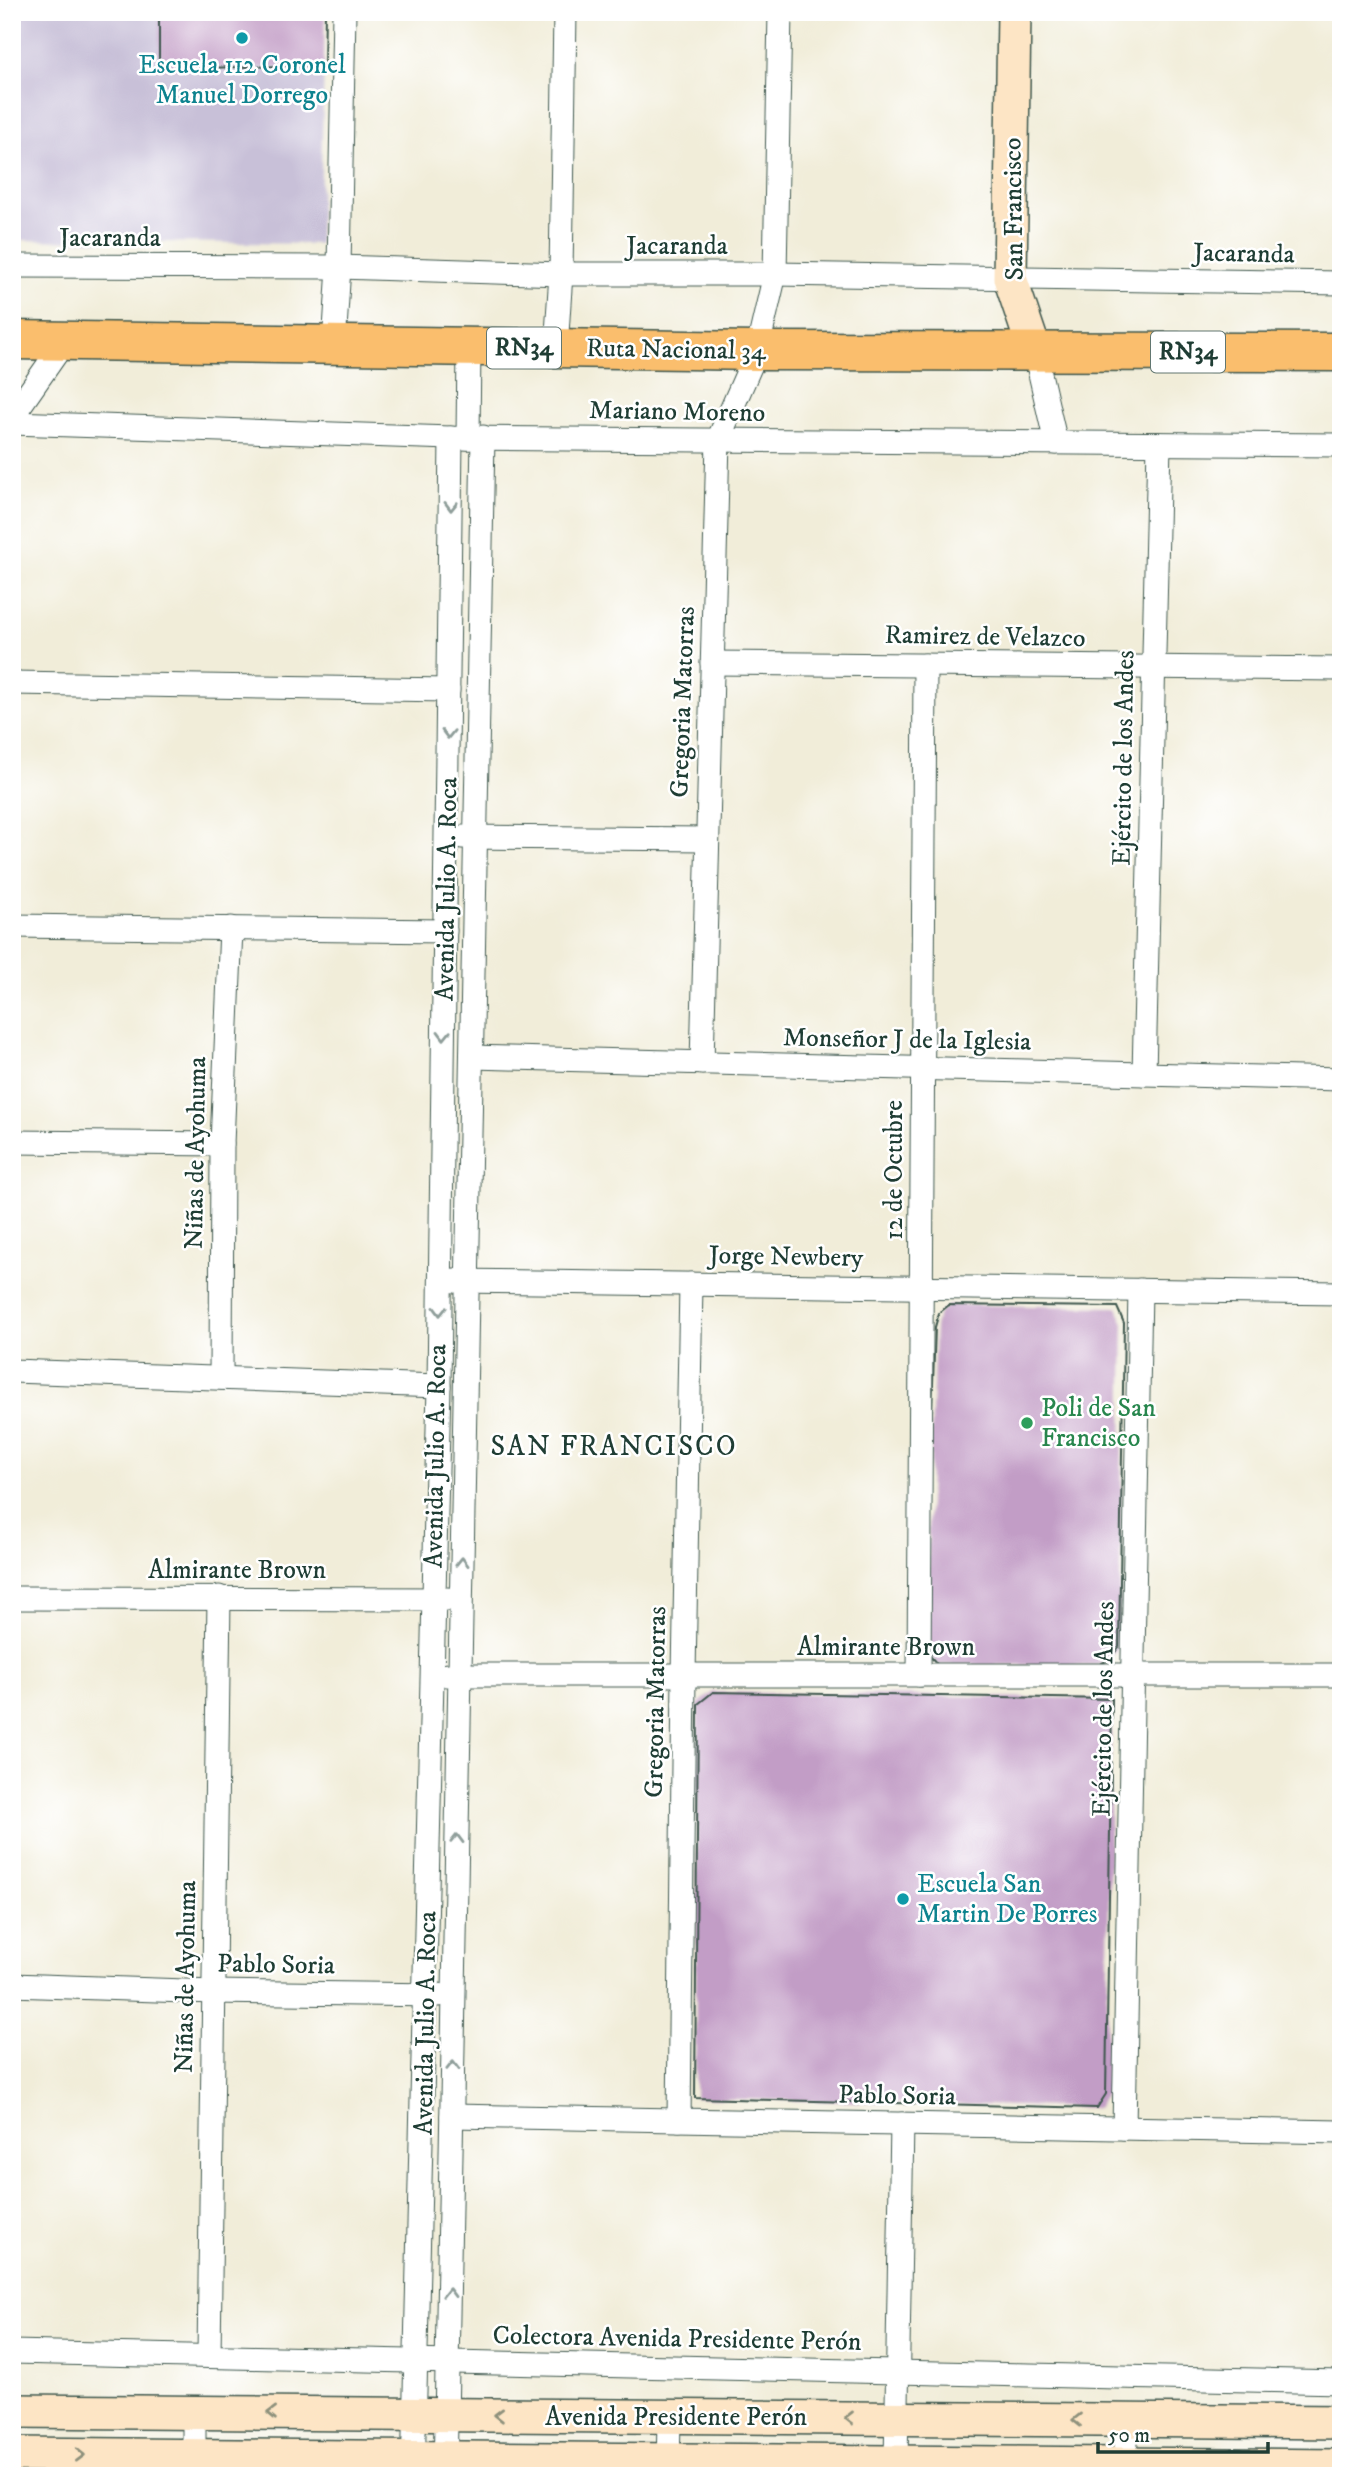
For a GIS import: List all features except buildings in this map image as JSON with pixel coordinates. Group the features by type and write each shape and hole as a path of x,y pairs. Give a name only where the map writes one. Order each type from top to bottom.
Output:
{"highway":[{"name":"Ruta Nacional 34","path":"12,340 757,351 1341,352"}],"street":[{"path":"334,345 339,267 344,12"},
{"path":"556,348 561,274 565,12"},
{"name":"Gregoria Matorras","path":"702,1063 718,440 757,351 775,274 780,12"},
{"name":"San Francisco","path":"1014,12 1010,278 1035,352 1056,443"},
{"name":"Jacaranda","path":"12,266 339,267 561,274 775,274 1341,283"},
{"path":"12,416 65,341"},
{"path":"468,438 469,347"},
{"name":"Mariano Moreno","path":"12,423 468,438 1341,445"},
{"name":"Avenida Julio A. Roca","path":"429,2467 430,2415 415,2361 439,1386 448,691 468,438"},
{"name":"Avenida Julio A. Roca","path":"429,2467 430,2415 447,2362 462,1598 476,837 468,438"},
{"name":"Ejército de los Andes","path":"1144,1074 1159,443"},
{"name":"Ramirez de Velazco","path":"712,663 1341,669"},
{"name":"12 de Octubre","path":"919,1675 925,664"},
{"path":"12,683 448,691"},
{"path":"446,837 707,839"},
{"path":"12,926 445,931"},
{"name":"Niñas de Ayohuma","path":"221,1378 222,1144 230,928"},
{"name":"Monseñor J de la Iglesia","path":"472,1057 1341,1079"},
{"path":"12,1142 222,1144"},
{"name":"Jorge Newbery","path":"440,1281 1341,1293"},
{"name":"Gregoria Matorras","path":"679,2120 691,1284"},
{"name":"Ejército de los Andes","path":"1124,2128 1140,1290"},
{"path":"12,1371 439,1386"},
{"name":"Niñas de Ayohuma","path":"209,2356 219,1597"},
{"name":"Almirante Brown","path":"12,1598 462,1598"},
{"name":"Almirante Brown","path":"432,1675 1341,1675"},
{"name":"Pablo Soria","path":"12,1985 454,1996"},
{"name":"Pablo Soria","path":"452,2116 1341,2132"},
{"path":"896,2462 902,2124"},
{"name":"Colectora Avenida Presidente Perón","path":"12,2352 1341,2382"},
{"name":"Avenida Presidente Perón","path":"12,2411 1341,2422"},
{"path":"194,2413 194,2466"},
{"path":"668,2468 669,2417"},
{"path":"1126,2420 1126,2470"},
{"name":"Avenida Presidente Perón","path":"12,2454 194,2466 668,2468 896,2462 1126,2470 1341,2466"}],"shaded area":[{"path":"12,12 159,12 160,69 324,65 319,244 12,240"}],"place":[{"name":"Escuela 112 Coronel Manuel Dorrego","path":"242,38"},
{"name":"Poli de San Francisco","path":"1027,1423"},
{"name":"Escuela San Martin De Porres","path":"903,1899"}],"district":[{"name":"SAN FRANCISCO","path":"614,1446"}]}
